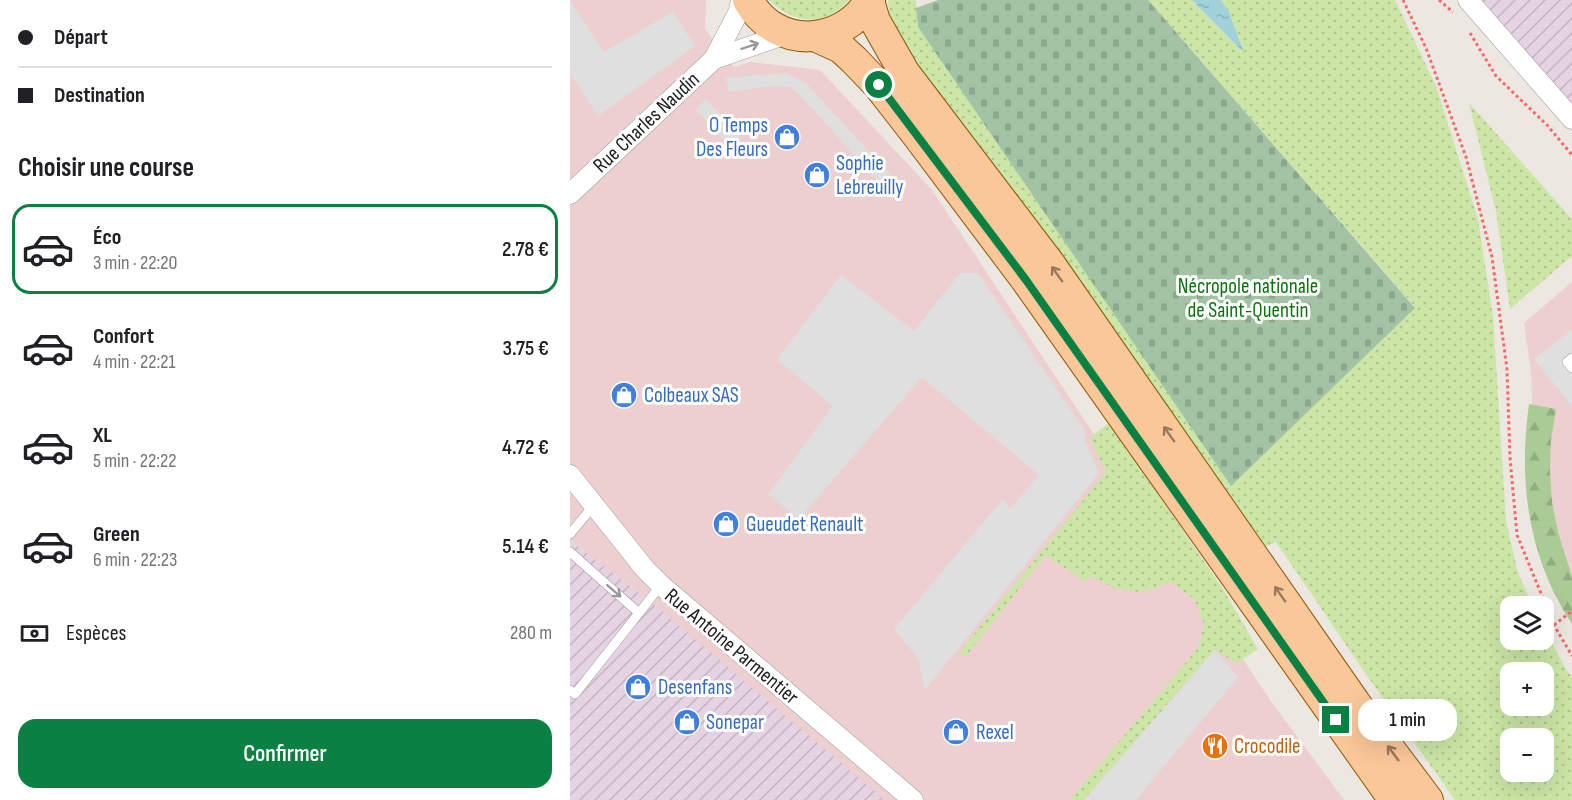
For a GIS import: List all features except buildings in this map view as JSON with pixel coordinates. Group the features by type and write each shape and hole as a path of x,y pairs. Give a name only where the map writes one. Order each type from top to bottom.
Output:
{"main road":[{"path":"748,0 753,10 768,24 786,34 801,37 829,34 852,22 870,1"},
{"path":"870,1 875,21 904,72 1050,264 1356,704 1428,800"},
{"path":"817,37 841,48 879,85 1026,280 1394,800"}],"street":[{"name":"Rue Charles Naudin","path":"573,190 714,59 739,11 741,0"},
{"path":"1462,7 1572,119"},
{"name":"Rue Charles Naudin","path":"714,59 786,34"},
{"name":"Rue Antoine Parmentier","path":"570,475 645,570 913,800"}],"lane":[{"path":"1572,358 1567,362 1572,368"},
{"path":"570,534 594,505"},
{"path":"570,552 639,614"},
{"path":"570,690 575,694 661,585"}],"path":[{"path":"1403,0 1426,48 1466,157 1492,257 1507,369 1510,459 1517,535 1542,596"},
{"path":"1439,0 1462,7"},
{"path":"1467,28 1496,76 1547,125 1572,155"},
{"path":"1572,611 1554,625 1572,656"}],"shaded area":[{"path":"570,0 706,0 705,29 734,67 750,62 820,70 932,190 1270,700 1344,800 878,800 652,603 570,540"},
{"path":"570,0 604,52 673,12 695,46 598,116 570,73"},
{"path":"1460,0 1572,0 1572,130 1511,60"},
{"path":"786,73 806,83 895,180 886,190 790,87 771,86 729,92 726,78"},
{"path":"706,99 741,136 729,145 696,110"},
{"path":"960,273 978,273 1085,431 1085,441 1099,473 925,690 918,658 894,629 1003,499 1010,509 1039,475 922,377 799,519 768,494 833,406 777,359 841,275 914,331"},
{"path":"1572,282 1572,582 1535,477 1531,372 1524,323"},
{"path":"1572,329 1572,406 1534,359"},
{"path":"570,540 652,603 885,800 570,800"},
{"path":"1215,650 1238,677 1136,800 1084,800"}],"green space":[{"path":"769,0 849,0 830,15 809,20 789,14"},
{"path":"888,0 916,0 918,27 1231,485 1415,307 1148,0 1192,0 1241,50 1243,49 1229,12 1221,0 1395,0 1436,86 1478,219 1493,317 1506,521 1518,573 1528,596 1500,596 1500,650 1554,650 1554,647 1572,677 1572,800 1455,800 1276,542 1262,548 922,78 890,18"},
{"name":"Nécropole nationale de Saint-Quentin","path":"938,0 1148,0 1415,308 1231,486 918,27 916,8"},
{"path":"1469,103 1572,219 1572,256 1510,309 1496,211"},
{"path":"1529,404 1556,409 1551,440 1552,502 1558,532 1572,577 1572,624 1545,572 1530,518 1525,462"},
{"path":"1109,423 1223,589 1258,649 1237,663 1215,650 1084,800 1070,800 1198,648 1204,624 1195,600 1172,582 1140,592 1114,588 1090,576 1086,582 1046,555 965,657 959,653 1106,472 1090,437"}],"water":[{"path":"1192,0 1221,0 1229,12 1243,50 1241,50"}],"place":[{"name":"O Temps Des Fleurs","path":"787,137"},
{"name":"Sophie Lebreuilly","path":"817,175"},
{"name":"Colbeaux SAS","path":"624,395"},
{"name":"Gueudet Renault","path":"726,524"},
{"name":"Desenfans","path":"638,687"},
{"name":"Sonepar","path":"687,722"},
{"name":"Rexel","path":"956,732"},
{"name":"Crocodile","path":"1215,746"}],"route":[{"path":"879,85 1026,280 1336,720"}]}
